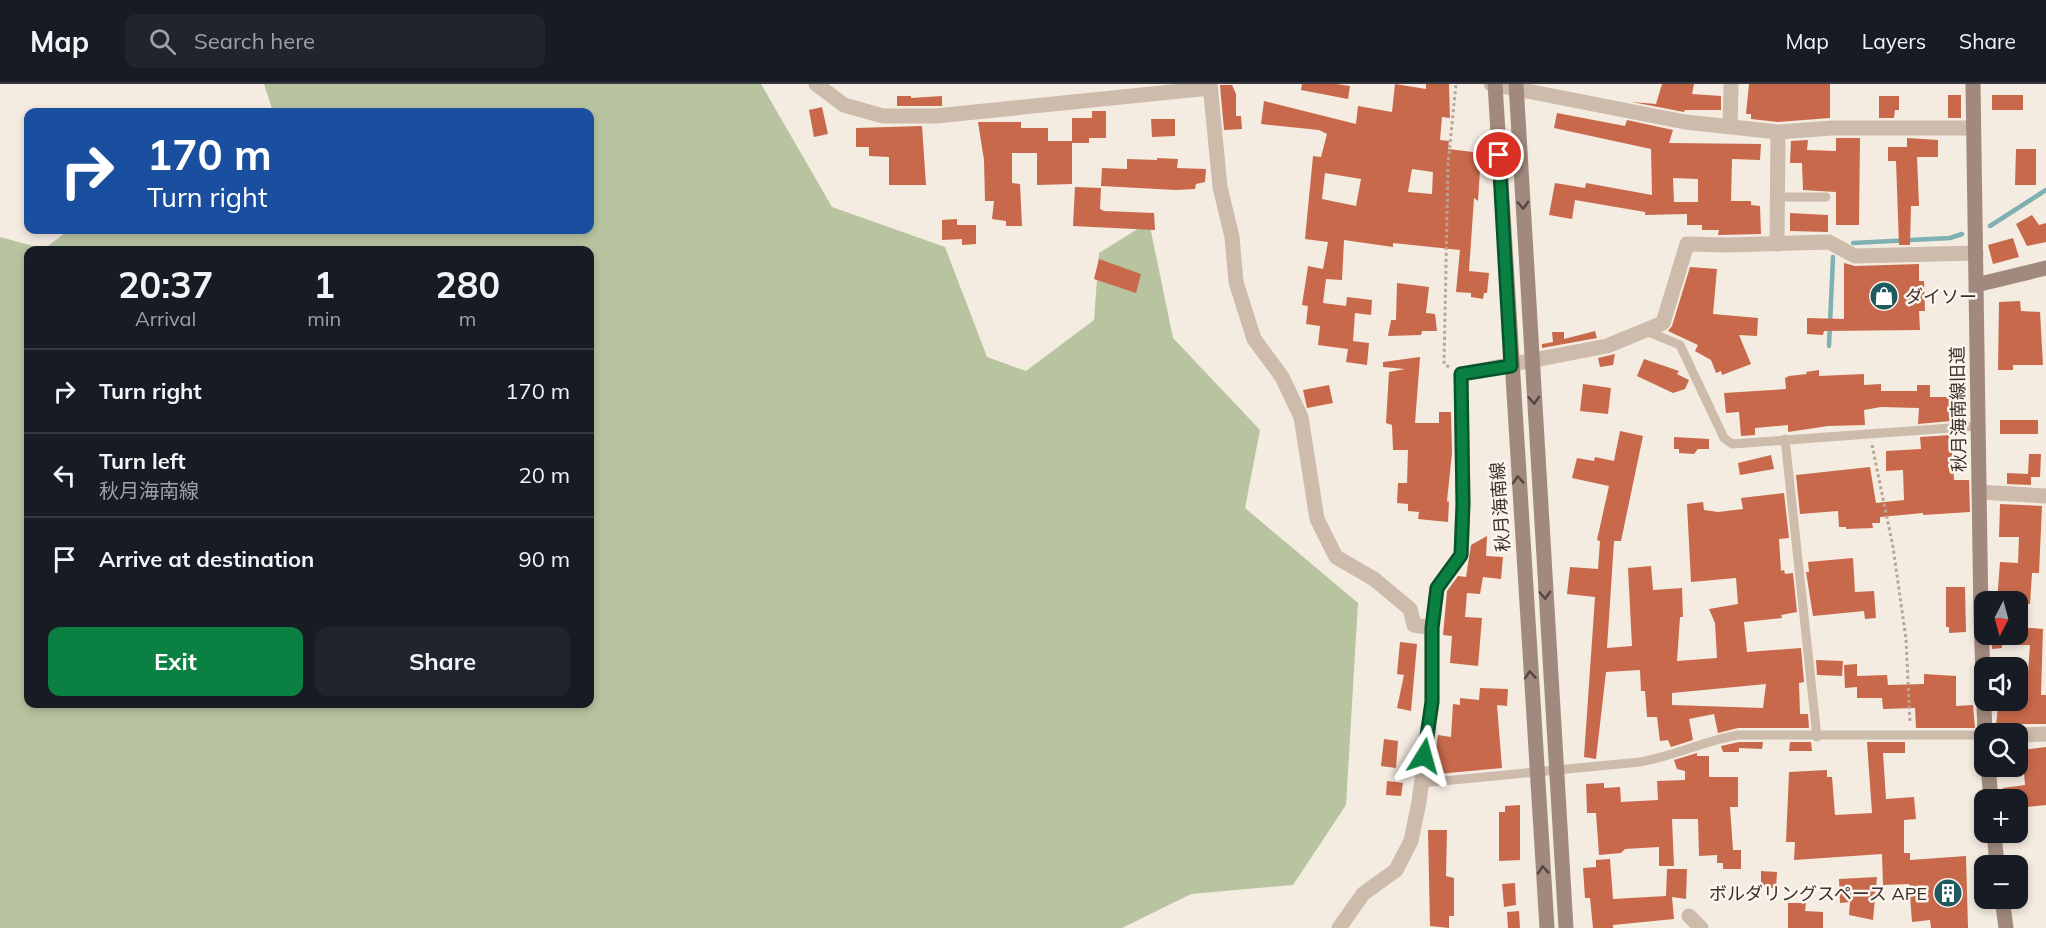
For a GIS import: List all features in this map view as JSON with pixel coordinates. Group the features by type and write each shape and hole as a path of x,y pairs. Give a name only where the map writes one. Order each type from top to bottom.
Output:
{"main road":[{"name":"秋月海南線","path":"1494,84 1547,928"},
{"name":"秋月海南線旧道","path":"1973,84 1985,723"},
{"path":"1516,87 1566,928"},
{"path":"1976,285 2046,268"},
{"path":"2003,909 2006,928"}],"street":[{"path":"816,84 844,105 883,116 936,116 1210,86 1220,187 1232,237 1236,282 1254,339 1282,376 1301,417 1317,519 1336,557 1374,579 1410,609 1414,625 1432,628"},
{"path":"1494,84 1685,122 1778,132 1832,128 1974,128"},
{"path":"1730,126 1731,84"},
{"path":"1777,244 1778,132"},
{"path":"1339,928 1364,894 1396,870 1411,841 1432,702 1432,628 1437,588 1461,555 1463,504 1461,374 1606,346 1663,323 1687,244 1829,242 1855,256 1976,253"},
{"path":"1979,492 2046,496"},
{"path":"2028,735 2046,734"},
{"path":"1689,915 1701,928"}],"lane":[{"path":"1778,197 1826,197"},
{"path":"1644,330 1680,345 1724,438 1732,444 1978,426"},
{"path":"1785,439 1817,737"},
{"path":"1421,783 1537,773 1660,758 1707,741 1738,735 1817,737 1974,734"}],"path":[{"path":"1456,84 1448,164 1444,364 1461,374"},
{"path":"1870,434 1893,546 1906,639 1911,736"}],"green space":[{"path":"264,84 761,84 832,207 945,247 987,357 1026,371 1094,320 1099,253 1149,222 1173,338 1260,430 1245,508 1358,603 1346,805 1293,885 1191,894 1122,928 0,928 0,237 33,246 24,246 24,708 594,708 594,246 48,246 64,234 594,234 594,108 272,108"}],"building":[{"path":"1302,84 1350,86 1348,99 1301,90"},
{"path":"1395,84 1426,89 1426,84 1449,84 1450,118 1442,117 1440,140 1449,141 1448,149 1481,153 1478,201 1474,198 1469,271 1489,273 1487,293 1484,293 1483,299 1471,297 1471,293 1456,292 1460,250 1393,243 1393,247 1344,240 1342,280 1326,279 1323,303 1346,306 1347,297 1372,300 1371,315 1355,313 1353,341 1369,343 1367,365 1346,362 1348,349 1318,345 1320,326 1306,324 1308,306 1302,305 1308,266 1323,269 1328,242 1305,239 1313,156 1321,157 1327,134 1319,130 1261,124 1264,101 1356,124 1358,106 1392,112","holes":["1412,169 1433,172 1432,194 1408,192","1325,173 1361,179 1356,206 1322,199"]},
{"path":"1662,84 1694,84 1692,94 1721,96 1721,110 1685,110 1684,112 1632,102 1656,104"},
{"path":"1749,84 1830,84 1830,118 1778,122 1751,119 1751,114 1746,114"},
{"path":"1220,85 1232,85 1236,94 1236,116 1241,116 1242,129 1224,130"},
{"path":"1948,95 1961,95 1961,118 1948,118"},
{"path":"1992,95 2023,95 2023,110 1992,110"},
{"path":"897,96 911,96 911,98 942,96 942,106 897,106"},
{"path":"1879,96 1899,96 1899,110 1895,110 1894,118 1879,118"},
{"path":"822,107 828,134 814,137 809,110"},
{"path":"1092,111 1106,111 1106,138 1089,138 1089,143 1072,143 1072,118 1092,118"},
{"path":"1557,113 1625,126 1627,120 1673,130 1669,143 1761,144 1760,160 1732,159 1731,201 1751,201 1751,205 1760,206 1761,234 1718,235 1719,230 1702,230 1702,225 1687,225 1687,214 1645,215 1645,212 1575,200 1572,219 1549,215 1555,183 1585,188 1586,183 1652,195 1651,149 1554,128","holes":["1673,178 1698,179 1698,202 1674,202"]},
{"path":"1151,119 1175,119 1175,136 1152,137"},
{"path":"978,122 1021,122 1021,128 1048,128 1048,141 1072,141 1072,184 1037,185 1037,153 1012,153 1012,183 1020,184 1022,226 1006,226 1006,221 992,219 994,201 985,201 984,160"},
{"path":"922,126 926,185 889,185 889,157 869,156 869,147 856,147 856,128"},
{"path":"1836,138 1860,138 1859,225 1836,225 1836,192 1803,190 1802,163 1790,163 1791,141 1808,140 1807,150 1836,151"},
{"path":"1907,138 1938,140 1938,157 1917,157 1919,206 1911,206 1910,245 1899,245 1896,161 1888,161 1888,147 1907,147"},
{"path":"2016,149 2036,149 2036,185 2015,185"},
{"path":"1157,158 1178,159 1177,168 1206,169 1205,182 1196,184 1195,189 1176,190 1101,186 1102,168 1127,169 1127,159 1157,160"},
{"path":"1075,187 1101,188 1100,209 1104,211 1154,213 1155,230 1073,226"},
{"path":"1790,213 1828,215 1828,232 1790,231"},
{"path":"2032,215 2039,225 2046,223 2046,242 2027,246 2016,224"},
{"path":"957,219 957,225 976,225 976,244 962,245 962,239 942,240 942,220"},
{"path":"2013,238 2019,257 1993,264 1988,245"},
{"path":"1099,259 1141,274 1136,293 1094,279"},
{"name":"ダイソー","path":"1844,263 1855,266 1919,264 1919,281 1924,281 1925,311 1919,311 1920,330 1824,331 1823,335 1807,334 1807,318 1844,319"},
{"path":"1690,267 1717,269 1713,314 1758,318 1757,336 1739,335 1751,364 1722,375 1721,371 1716,373 1711,360 1695,351 1698,345 1668,331 1672,326"},
{"path":"1397,283 1429,287 1426,313 1435,314 1437,331 1422,331 1421,335 1388,336 1391,320 1396,320"},
{"path":"2020,301 2021,311 2040,312 2043,365 2013,365 2013,370 1998,370 1999,302"},
{"path":"1595,331 1597,338 1542,348 1542,344 1553,342 1552,332 1564,332 1564,339"},
{"path":"1615,354 1613,365 1600,367 1598,358"},
{"path":"1420,357 1415,423 1439,423 1439,412 1451,412 1452,453 1447,501 1449,502 1448,522 1418,519 1419,512 1408,511 1408,504 1397,503 1398,483 1407,483 1408,450 1393,450 1392,425 1386,423 1389,372 1405,369 1383,367 1383,362"},
{"path":"1644,359 1679,371 1677,374 1689,380 1685,389 1673,393 1637,376"},
{"path":"1819,370 1819,376 1864,374 1864,385 1881,384 1881,391 1917,391 1917,385 1930,385 1930,397 1953,397 1953,417 1951,421 1918,424 1919,408 1881,407 1864,410 1865,425 1828,426 1788,432 1788,425 1755,428 1755,435 1741,436 1739,412 1726,413 1724,393 1786,389 1785,378"},
{"path":"1583,384 1611,388 1608,414 1580,411"},
{"path":"1329,385 1333,403 1307,408 1303,390"},
{"path":"2000,420 2038,420 2038,434 2000,434"},
{"path":"1620,431 1643,436 1621,541 1614,541 1607,648 1632,646 1628,568 1651,566 1653,590 1682,588 1683,617 1680,617 1677,661 1717,658 1715,623 1709,609 1738,604 1736,578 1691,582 1687,504 1703,502 1704,510 1718,512 1743,509 1741,498 1784,493 1789,538 1779,539 1781,571 1784,570 1785,574 1793,573 1797,612 1781,615 1782,618 1744,622 1747,652 1801,648 1804,682 1799,683 1800,714 1808,714 1809,728 1738,728 1718,733 1714,714 1689,719 1693,740 1671,747 1668,740 1660,741 1657,717 1647,717 1645,691 1641,691 1640,670 1606,672 1596,759 1584,757 1595,597 1567,594 1570,567 1598,569 1600,541 1597,540 1609,486 1572,478 1577,458 1594,461 1595,457 1614,461","holes":["1766,684 1763,708 1672,705 1672,693"]},
{"path":"1951,435 1954,480 1969,480 1970,512 1880,517 1880,523 1872,523 1873,528 1846,529 1846,527 1839,527 1838,511 1800,514 1796,475 1870,467 1876,503 1904,500 1903,470 1886,471 1886,451 1921,449 1920,437"},
{"path":"1674,437 1709,439 1709,449 1698,449 1694,454 1679,453 1679,449 1674,449"},
{"path":"2029,454 2041,454 2040,477 2031,477 2031,485 2007,484 2007,473 2028,474"},
{"path":"1771,455 1774,469 1740,475 1738,463"},
{"path":"2000,504 2042,506 2039,573 2032,573 2030,604 2028,604 2028,591 1998,591 2000,562 2018,563 2019,537 1999,537"},
{"path":"1487,536 1486,556 1503,557 1501,579 1483,577 1480,594 1467,593 1465,617 1482,618 1478,666 1450,663 1452,636 1443,635 1447,591 1458,576 1466,577 1471,545"},
{"path":"1853,558 1855,592 1874,591 1876,618 1865,619 1864,611 1813,616 1806,572 1809,572 1808,562"},
{"path":"1946,587 1965,587 1966,632 1949,633 1949,627 1946,627"},
{"path":"2028,628 2043,629 2041,695 2046,695 2046,724 1996,723 1998,711 2028,711 2030,645 2028,645"},
{"path":"1400,642 1417,644 1411,711 1397,708 1404,675 1397,674"},
{"path":"1992,645 2002,645 2002,648 1992,649"},
{"path":"1816,660 1843,661 1842,676 1817,675"},
{"path":"1857,664 1857,676 1887,675 1888,685 1924,684 1924,674 1956,676 1956,706 1973,705 1974,728 1916,728 1915,708 1883,709 1882,698 1857,698 1857,687 1845,688 1844,665"},
{"path":"1480,688 1508,689 1507,706 1497,705 1502,768 1438,774 1438,769 1433,769 1438,735 1451,737 1453,704 1460,705 1460,698 1479,700"},
{"path":"1384,739 1398,741 1396,768 1381,766"},
{"path":"1739,742 1763,742 1762,749 1739,748 1739,752 1723,752 1721,746"},
{"path":"1790,742 1811,742 1812,751 1789,751"},
{"path":"1867,742 1905,742 1905,753 1883,753 1886,799 1914,797 1916,819 1904,820 1904,853 1910,853 1910,860 1966,856 1968,928 1931,928 1930,920 1912,922 1909,884 1883,885 1882,854 1794,860 1795,842 1786,842 1789,772 1827,770 1827,777 1832,777 1835,815 1872,813"},
{"path":"2046,747 2046,805 2028,807 2028,789 2003,789 2025,785 2024,777 2028,777 2028,749"},
{"path":"1697,753 1697,756 1709,756 1709,777 1738,777 1738,807 1730,807 1733,850 1741,850 1741,869 1723,869 1723,863 1717,863 1717,855 1699,856 1698,819 1672,819 1674,866 1659,866 1659,847 1625,849 1621,853 1599,855 1596,813 1587,813 1586,784 1604,783 1604,788 1620,787 1621,802 1658,800 1657,781 1685,780 1685,771 1677,769 1674,760"},
{"path":"1387,781 1403,783 1401,796 1386,795"},
{"path":"1520,805 1520,860 1499,861 1499,812 1505,812 1505,806"},
{"path":"1428,830 1447,830 1446,876 1454,878 1454,916 1449,916 1449,928 1430,926"},
{"path":"1610,859 1613,899 1666,896 1667,869 1687,869 1686,899 1672,897 1674,919 1613,925 1613,928 1593,928 1590,898 1585,898 1583,868 1596,867 1596,860"},
{"path":"1761,871 1777,872 1776,888 1761,888"},
{"path":"1877,877 1873,920 1849,915 1850,902 1840,903 1839,879"},
{"path":"1515,883 1516,905 1504,907 1502,884"},
{"path":"1788,903 1806,903 1805,911 1823,912 1823,928 1788,928"},
{"path":"1519,911 1520,928 1508,928 1507,912"}],"waterway":[{"path":"1990,226 2046,190"},
{"path":"1853,243 1950,238 1962,234"},
{"path":"1829,346 1833,257"}],"place":[{"name":"ダイソー","path":"1884,296"},
{"name":"ボルダリングスペース APE","path":"1948,893"}],"route":[{"path":"1424,756 1432,702 1432,628 1437,588 1461,555 1463,504 1461,374 1511,366 1499,155"}]}
